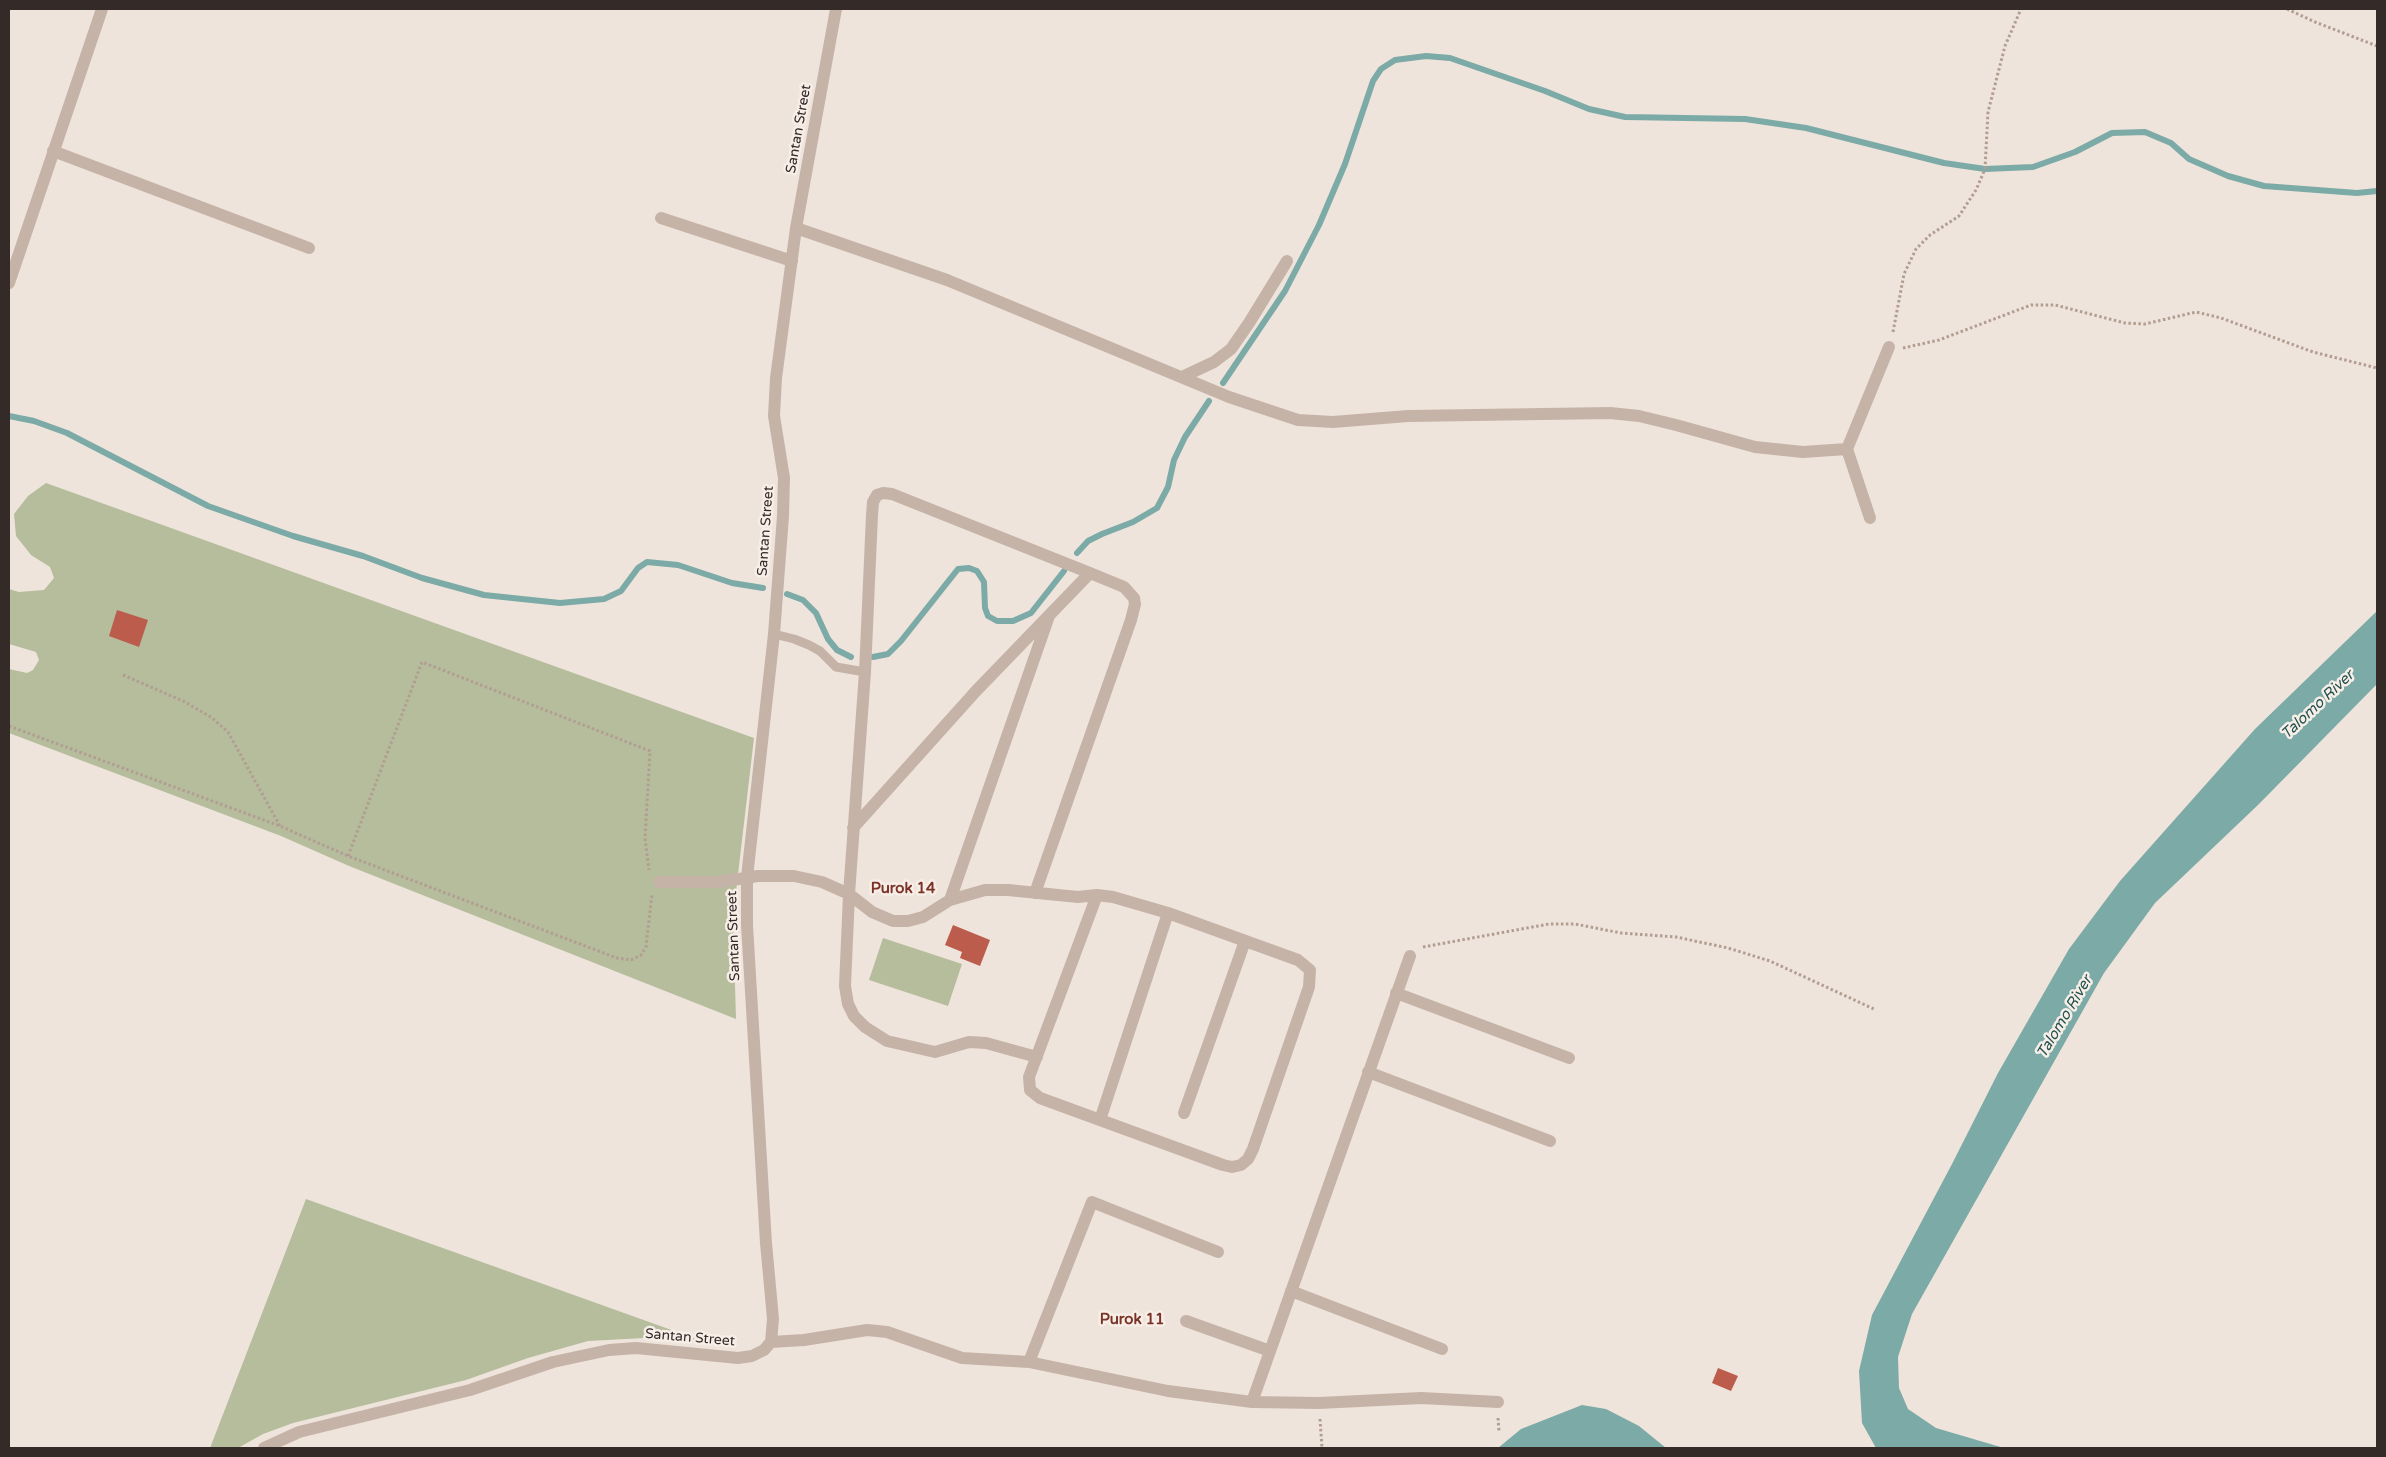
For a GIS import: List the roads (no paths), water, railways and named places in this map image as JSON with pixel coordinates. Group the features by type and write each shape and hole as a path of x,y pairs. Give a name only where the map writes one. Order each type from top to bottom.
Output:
{"street":[{"path":"9,283 102,9"},
{"name":"Santan Street","path":"264,1448 299,1432 470,1390 553,1362 609,1350 636,1348 738,1358 752,1356 764,1350 771,1342 773,1319 766,1243 747,925 747,877 774,634 784,478 774,416 776,378 796,228 836,9"},
{"path":"53,151 309,248"},
{"path":"661,218 792,260"},
{"path":"796,228 947,280 1263,410 1298,420 1333,422 1408,416 1610,413 1639,416 1755,447 1802,452 1847,449"},
{"path":"1182,377 1214,362 1231,349 1287,261"},
{"path":"1870,518 1847,449 1889,347"},
{"path":"1034,893 1135,604 1132,593 1124,587 892,494 883,493 877,495 873,502 872,514 865,672 849,894 845,986 848,1004 854,1016 865,1027 887,1041 935,1052 969,1042 986,1043 1037,1057"},
{"path":"854,828 933,738 1050,612 1090,573"},
{"path":"950,900 1050,612"},
{"path":"660,882 719,882 771,875 794,876 822,882 849,894 872,912 893,921 908,921 923,917 950,900 985,890 1078,897 1097,895 1131,900 1298,960 1310,970 1311,978 1254,1149 1248,1159 1241,1165 1232,1167 1223,1165 1033,1094 1028,1084 1097,895"},
{"path":"1100,1120 1168,913"},
{"path":"1184,1113 1245,940"},
{"path":"1252,1402 1410,956"},
{"path":"1396,993 1569,1058"},
{"path":"1368,1072 1550,1141"},
{"path":"1029,1362 1092,1202 1218,1252"},
{"path":"1291,1291 1442,1348"},
{"path":"1186,1321 1270,1351"},
{"path":"771,1342 804,1340 867,1330 886,1332 962,1358 1029,1362 1168,1391 1252,1402 1319,1403 1421,1398 1498,1402"}],"lane":[{"path":"774,634 794,639 820,651 836,667 865,672"}],"water":[{"name":"Talomo River","path":"2377,611 2377,684 2259,804 2155,903 2104,973 1912,1314 1898,1357 1899,1388 1908,1409 1936,1428 2004,1448 1876,1448 1862,1423 1859,1371 1872,1315 1998,1073 2069,949 2120,881 2255,729"},
{"path":"1582,1405 1606,1409 1639,1426 1666,1448 1498,1448 1521,1429"}],"waterway":[{"path":"1223,383 1285,291 1319,225 1345,164 1373,81 1381,69 1395,60 1426,56 1450,58 1545,91 1589,109 1625,117 1745,119 1806,128 1944,163 1985,169 2033,167 2075,152 2112,133 2145,132 2171,143 2189,159 2228,176 2264,186 2357,193 2377,191"},
{"path":"1077,553 1088,541 1133,522 1157,508 1168,487 1174,460 1185,437 1209,401"},
{"path":"9,416 34,421 67,433 208,506 293,536 363,556 422,578 484,595 560,603 604,599 621,591 638,568 647,562 678,565 732,583 763,588"},
{"path":"873,657 888,654 901,641 958,569 969,568 977,571 984,582 985,608 988,616 997,621 1013,621 1031,613 1064,571"},
{"path":"787,594 803,600 816,613 828,639 837,650 851,657"}],"district":[{"name":"Purok 14","path":"903,889"},
{"name":"Purok 11","path":"1132,1320"}]}
